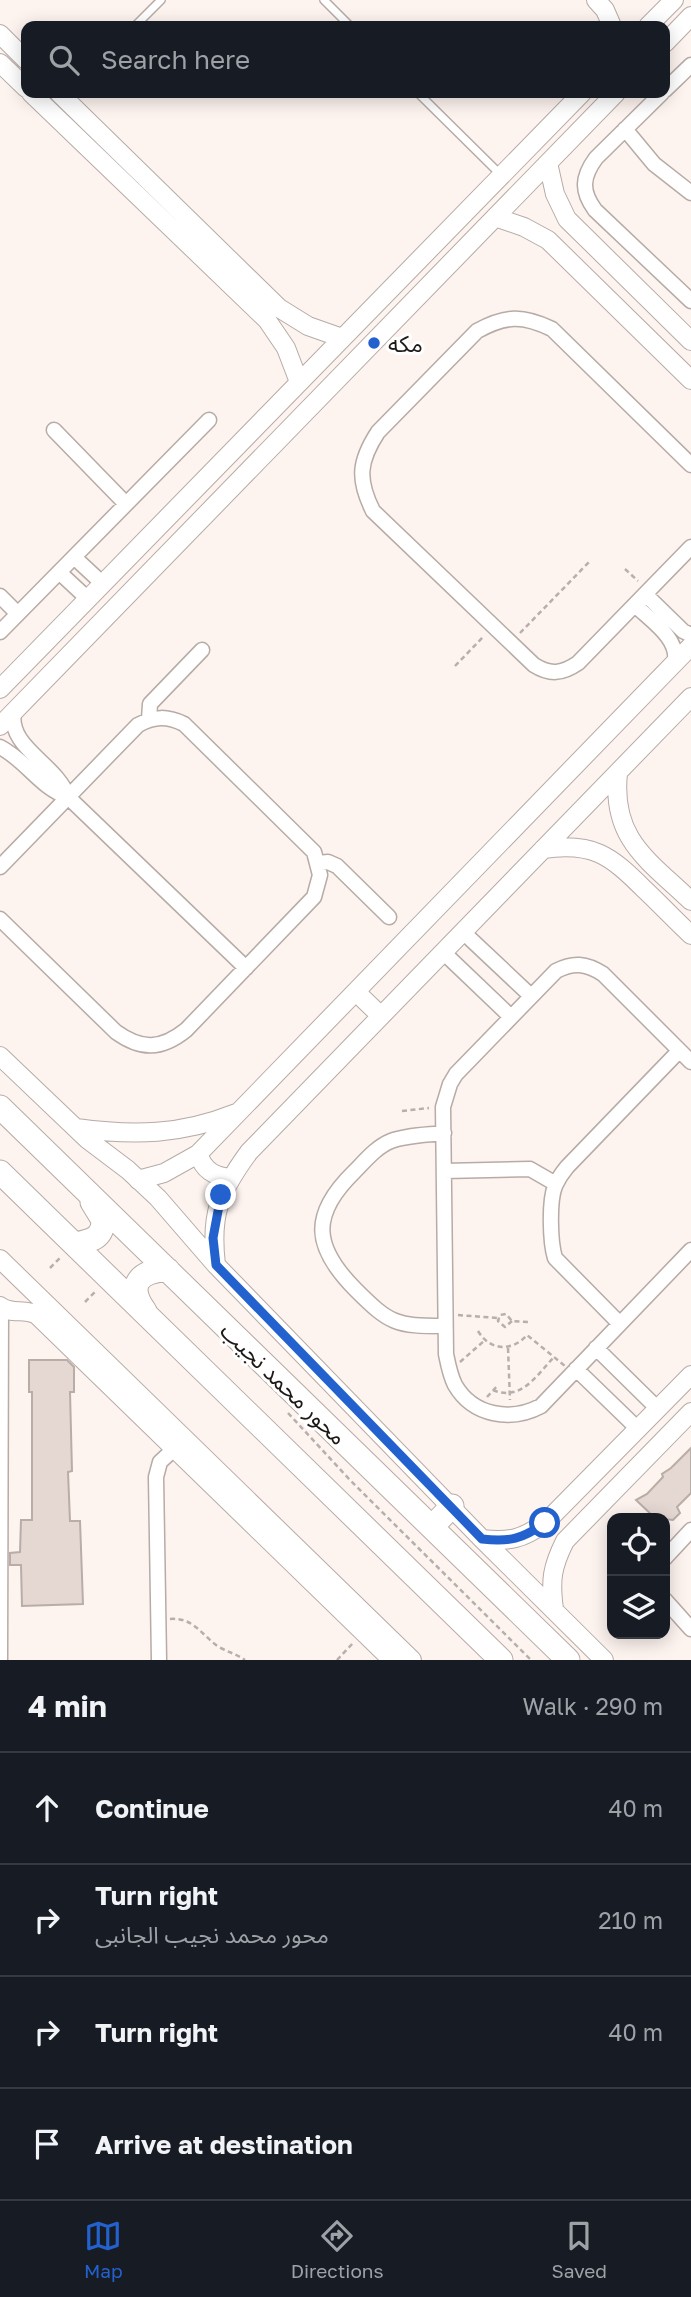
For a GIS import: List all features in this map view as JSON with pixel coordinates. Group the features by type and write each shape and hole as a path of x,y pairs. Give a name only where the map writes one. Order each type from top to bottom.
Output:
{"main road":[{"name":"محور محمد نجيب","path":"0,1107 568,1660"},
{"name":"محور محمد نجيب","path":"0,1172 501,1660"},
{"path":"75,1244 94,1240 103,1228 103,1220 85,1189"},
{"path":"150,1319 137,1301 135,1291 138,1281 145,1273 168,1270"},
{"path":"432,1527 452,1506"}],"street":[{"path":"596,0 610,21"},
{"path":"653,21 674,0"},
{"path":"670,38 691,16"},
{"path":"0,34 21,55"},
{"path":"0,63 21,83"},
{"path":"670,84 691,65"},
{"path":"36,98 267,320 286,348 299,382"},
{"path":"68,98 279,308 308,326 342,338"},
{"path":"0,689 577,98"},
{"path":"585,98 597,112"},
{"path":"0,726 611,98"},
{"path":"656,98 587,170 583,184 586,199 595,210 691,301"},
{"path":"625,130 654,164 691,193"},
{"path":"548,163 555,194 567,219 691,341"},
{"path":"495,217 524,227 548,240 691,380"},
{"path":"691,465 552,329 534,320 515,317 495,321 477,331 378,432 366,450 361,470 364,492 373,511 510,643 544,671 556,673 568,670 578,663 691,547"},
{"path":"0,632 209,420"},
{"path":"54,430 126,504"},
{"path":"158,528 176,545"},
{"path":"74,557 103,584"},
{"path":"59,572 88,599"},
{"path":"0,596 18,614"},
{"path":"642,597 682,631 691,635"},
{"path":"642,597 672,641 676,651 675,662"},
{"path":"138,1180 164,1173 198,1154 691,646"},
{"path":"149,719 150,704 202,650"},
{"path":"216,1265 213,1238 217,1208 230,1178 248,1152 691,697"},
{"path":"14,712 13,726 18,737 59,778 68,796 246,968"},
{"path":"0,867 138,725 161,717 184,724 314,852 319,863 319,886 314,897 186,1030 174,1040 159,1045 128,1041 116,1032 0,919"},
{"path":"0,747 47,787 68,796"},
{"path":"618,773 616,792 624,830 634,846 691,901"},
{"path":"543,849 563,846 601,853 618,863 691,935"},
{"path":"319,863 328,862 337,866 389,917"},
{"path":"463,932 531,996"},
{"path":"443,952 511,1017"},
{"path":"691,1062 603,974 580,964 567,965 556,971 456,1074 443,1107 444,1320 449,1371 456,1386 465,1398 478,1407 502,1416 528,1413 541,1406 691,1250"},
{"path":"356,992 380,1016"},
{"path":"620,1324 555,1258 552,1248 553,1193 567,1167 679,1051"},
{"path":"0,1056 76,1128 164,1204 216,1265 482,1539 604,1660"},
{"path":"76,1128 111,1133 169,1131 206,1123 243,1110"},
{"path":"443,1133 402,1138 376,1150 333,1195 326,1208 323,1237 326,1252 333,1265 387,1319 410,1326 444,1320"},
{"path":"198,1154 209,1172 230,1178"},
{"path":"444,1171 530,1169 556,1184"},
{"path":"4,1269 35,1293 392,1660"},
{"path":"0,1660 0,1306 11,1312 23,1310 33,1304 35,1293"},
{"path":"23,1310 37,1315 180,1443 411,1660"},
{"path":"596,1348 658,1409"},
{"path":"575,1371 638,1429"},
{"path":"482,1539 504,1541 527,1536 545,1523 691,1375"},
{"path":"554,1609 550,1586 554,1562 565,1541 691,1412"},
{"path":"159,1660 157,1468 180,1443"},
{"path":"670,1553 691,1530"},
{"path":"670,1606 691,1629"}],"lane":[{"path":"140,21 161,0"},
{"path":"324,0 346,21"},
{"path":"423,98 501,175"}],"path":[{"path":"510,643 591,560"},
{"path":"625,569 642,597"},
{"path":"455,666 494,627"},
{"path":"402,1111 443,1107"},
{"path":"444,1320 498,1318 506,1314 512,1321 529,1322"},
{"path":"498,1318 502,1326 508,1326 512,1321"},
{"path":"478,1331 492,1345 508,1347 516,1345 527,1335 575,1371"},
{"path":"449,1371 485,1340"},
{"path":"508,1347 510,1400"},
{"path":"493,1390 509,1394 526,1387 554,1357"},
{"path":"281,1405 358,1489 531,1660"},
{"path":"158,1620 176,1618 194,1624 219,1647 232,1651 245,1660"},
{"path":"337,1660 364,1632"}],"building":[{"path":"29,1360 67,1360 74,1367 74,1392 70,1392 72,1471 68,1472 70,1521 80,1521 83,1604 22,1606 21,1565 10,1565 10,1553 20,1552 21,1520 32,1520 32,1392 29,1392"},
{"path":"691,1448 691,1493 677,1507 680,1513 673,1520 670,1520 670,1513 650,1513 636,1500 647,1494 663,1477 662,1474"}],"place":[{"name":"مكه","path":"374,343"}],"route":[{"path":"221,1195 213,1238 216,1265 482,1539 504,1541 527,1536 545,1523"}]}
